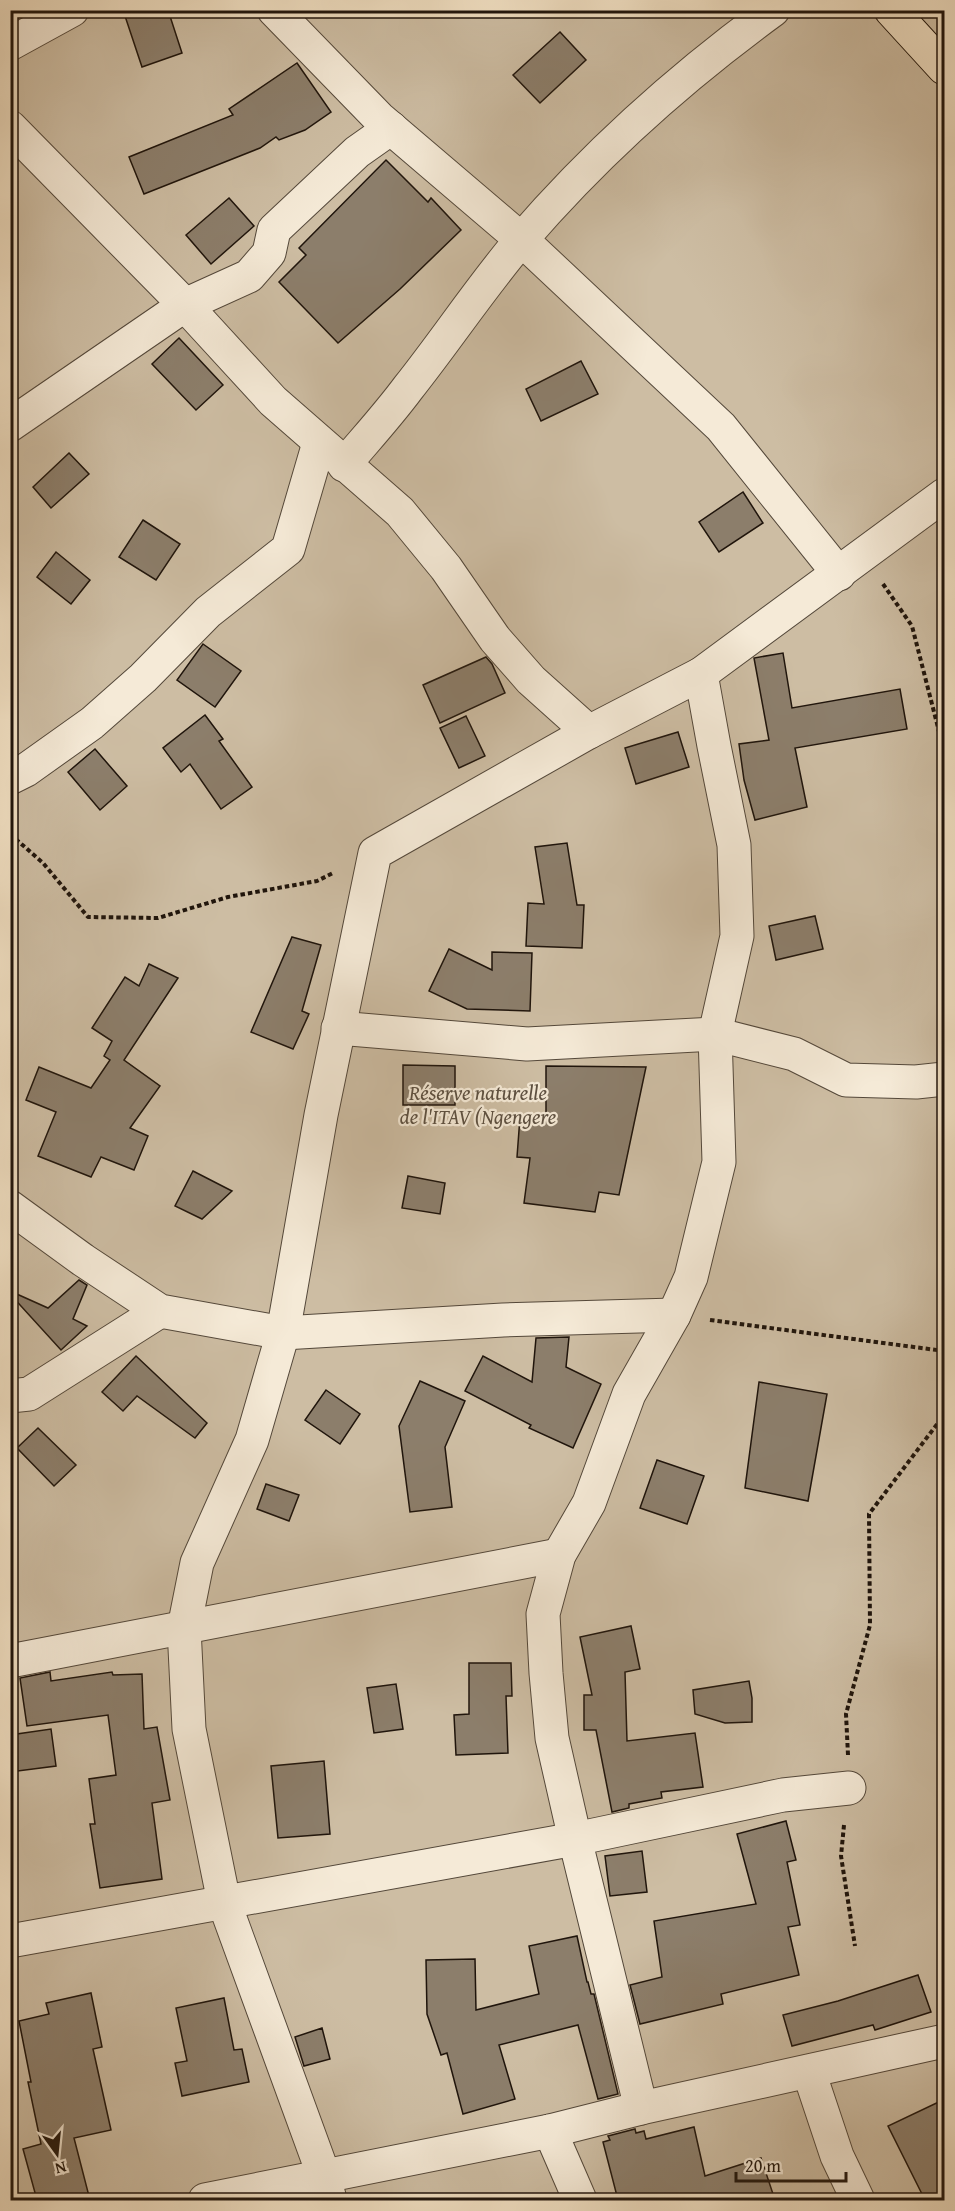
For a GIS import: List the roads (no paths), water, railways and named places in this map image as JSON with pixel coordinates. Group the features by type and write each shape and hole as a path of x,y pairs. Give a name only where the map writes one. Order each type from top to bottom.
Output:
{"main road":[{"path":"902,14 945,68"}],"street":[{"path":"10,44 72,10"},
{"path":"274,10 391,128 522,240 721,427 852,565"},
{"path":"344,465 408,388 522,240 618,137 728,43 773,10"},
{"path":"10,127 185,305 273,401 400,512 446,568 502,647 531,680 590,732"},
{"path":"10,424 185,305 249,276 269,253 274,230 357,152 391,128"},
{"path":"10,778 26,770 92,723 143,678 208,612 288,549 319,443"},
{"path":"327,2188 224,1902 189,1729 184,1628 198,1563 252,1440 283,1333 338,1028 375,853 590,732 701,674 945,495"},
{"path":"641,2108 552,1738 543,1614 559,1555 589,1503 629,1394 674,1315 691,1276 719,1162 715,1034 737,936 735,856 701,674"},
{"path":"338,1028 527,1044 715,1034 794,1054 846,1080 916,1082 945,1079"},
{"path":"10,1207 83,1260 160,1311 283,1333 503,1320 674,1315"},
{"path":"10,1396 29,1394 160,1311"},
{"path":"10,1661 559,1555"},
{"path":"10,1941 575,1839 783,1795 849,1788"},
{"path":"205,2200 327,2188 641,2108 945,2041"},
{"path":"809,2072 837,2156 858,2200"},
{"path":"550,2131 580,2200"}],"park label":[{"name":"Réserve naturelle de l'ITAV (Ngengere","path":"478,1105"}]}
